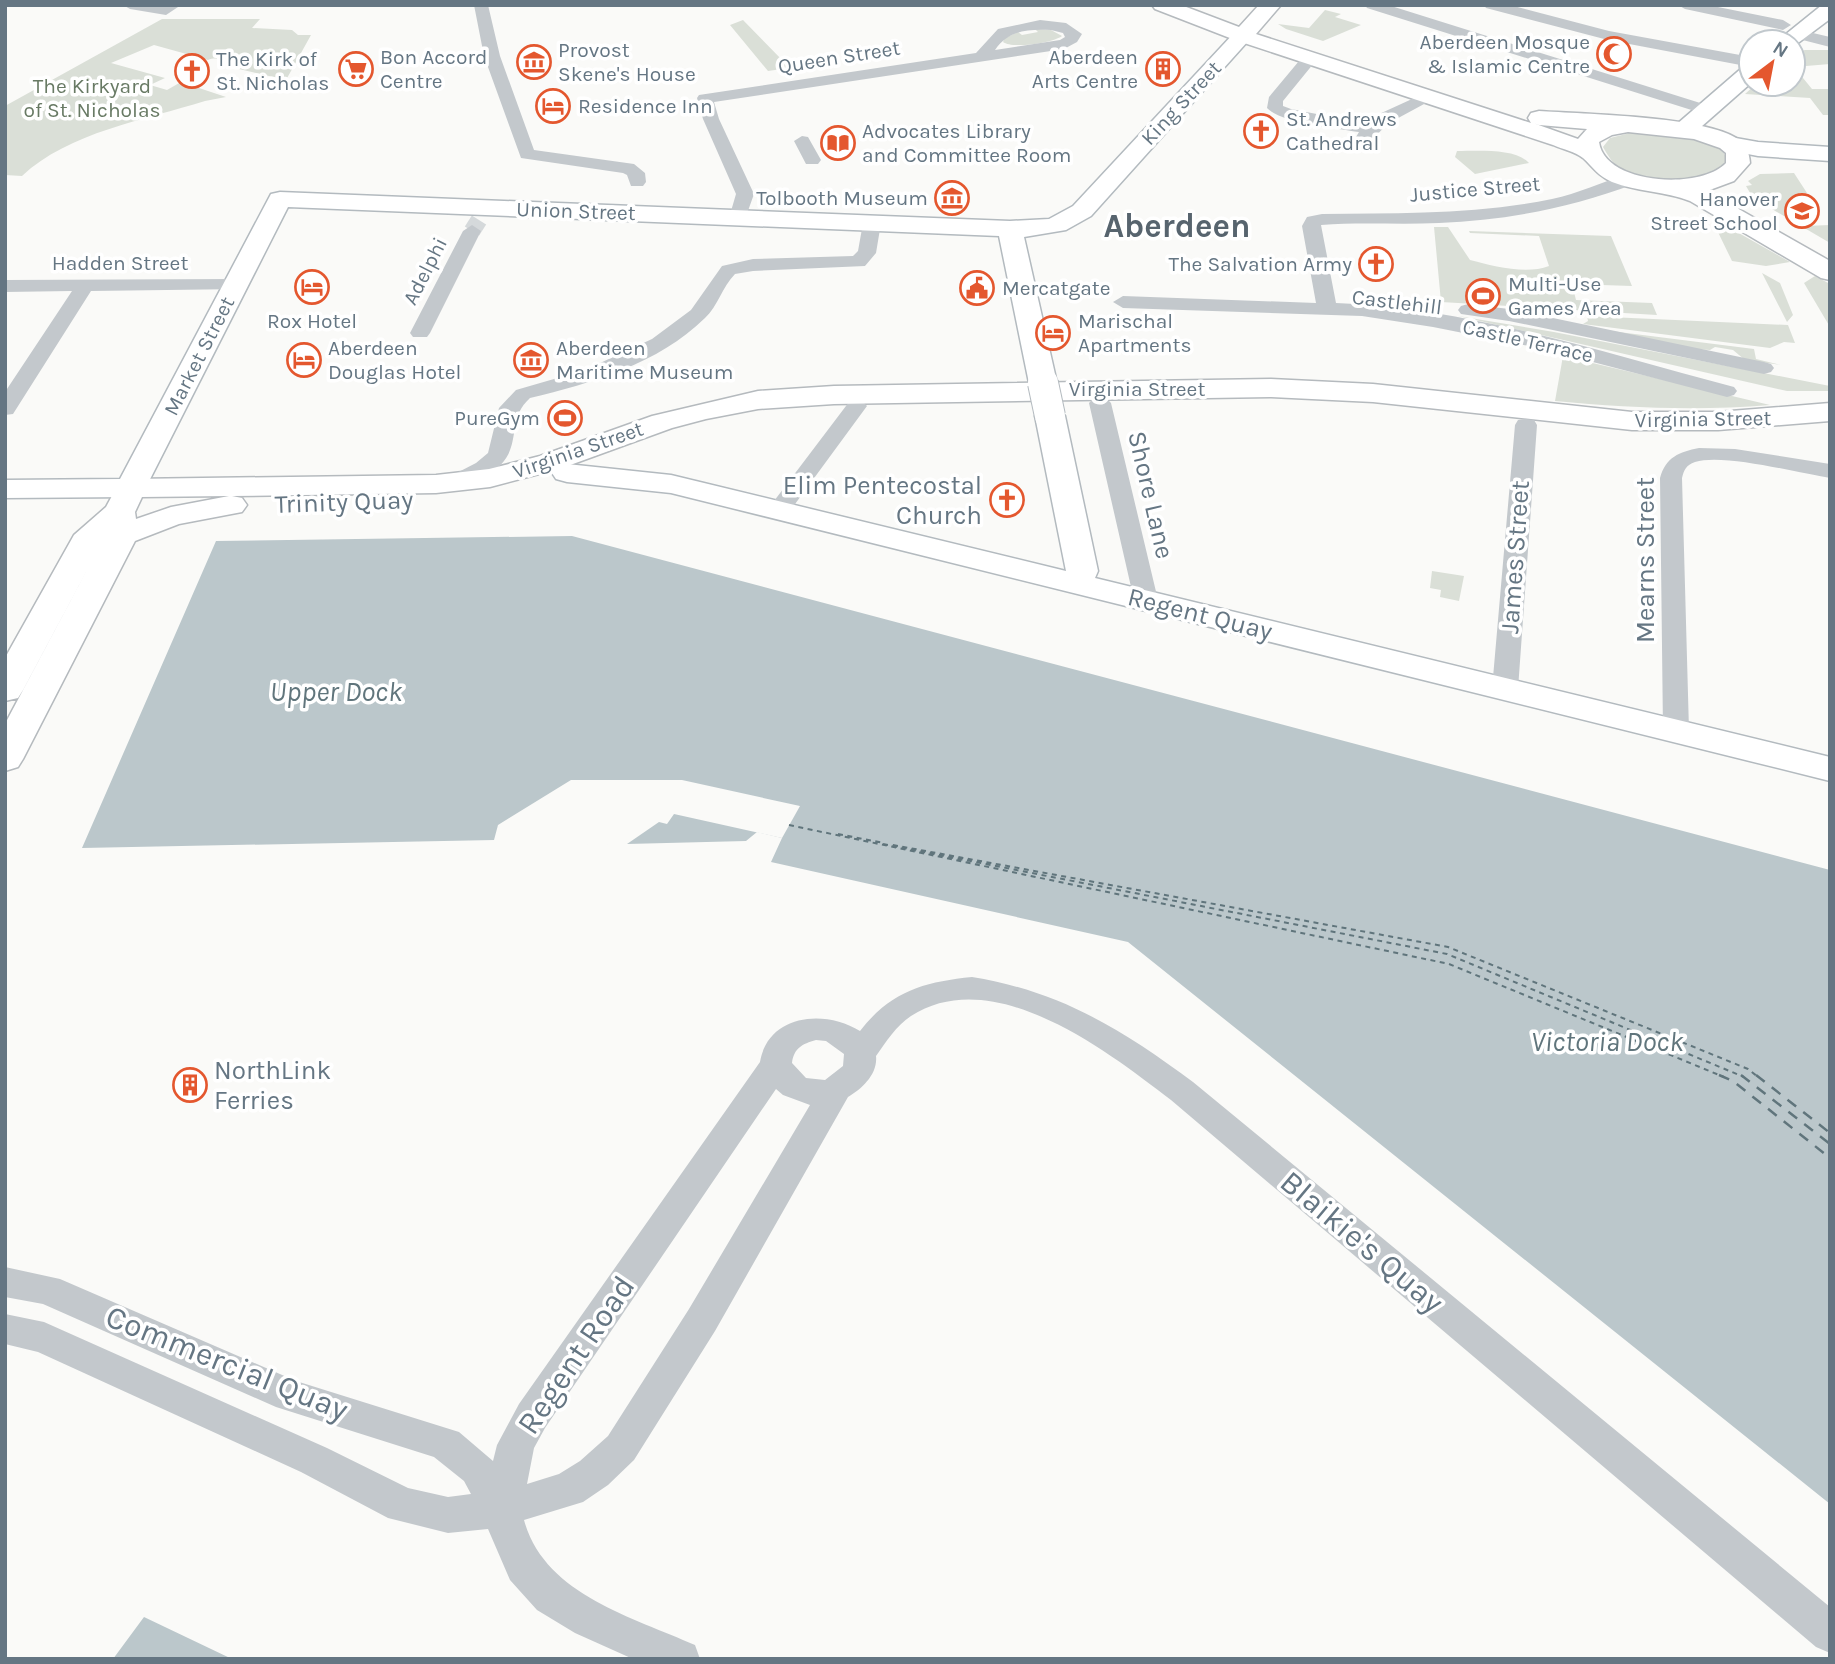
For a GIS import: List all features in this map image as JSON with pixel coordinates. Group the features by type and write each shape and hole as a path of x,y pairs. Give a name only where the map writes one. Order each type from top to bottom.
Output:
{"main road":[{"path":"1162,5 1534,117 1556,121 1685,129 1730,162 1830,164"},
{"path":"1183,5 1310,58 1567,142 1590,152 1605,169 1628,180 1676,187 1701,185 1730,162 1758,149 1830,154"},
{"path":"1200,5 1247,31 1398,81 1471,111"},
{"name":"King Street","path":"1010,229 1061,224 1076,216 1270,5"},
{"path":"1799,28 1830,9"},
{"path":"1685,129 1737,84"},
{"path":"1590,152 1587,141 1595,132 1628,125"},
{"path":"1730,162 1728,192 1737,201 1830,254"},
{"path":"1676,187 1699,196 1830,272"},
{"name":"Union Street","path":"280,199 479,219 622,213 1010,229"},
{"name":"Market Street","path":"5,760 96,584 124,510 280,199"},
{"path":"1010,229 1082,570 1076,583"},
{"name":"Virginia Street","path":"455,483 514,473 662,422 703,411 793,397 1096,388 1272,388 1373,393 1632,421 1731,421 1830,412"},
{"name":"Virginia Street","path":"567,473 673,433 708,424 760,413 856,405 1284,402 1344,405 1620,435 1698,438 1830,429"},
{"name":"Trinity Quay","path":"124,510 171,516 223,505 382,502 479,496 515,490 567,473"},
{"name":"Regent Quay","path":"567,473 671,484 1830,769"},
{"name":"Trinity Quay","path":"124,510 455,483"},
{"path":"5,489 124,510"},
{"path":"5,506 124,510"},
{"name":"Market Street","path":"5,691 90,535 124,510"}],"street":[{"path":"130,5 170,8"},
{"path":"481,5 492,56 527,154 614,165 632,170 638,177 622,213"},
{"path":"1372,5 1707,110"},
{"path":"1491,5 1594,32 1737,59"},
{"path":"1685,5 1783,25 1784,28"},
{"path":"1696,25 1714,11"},
{"name":"Queen Street","path":"738,218 745,194 711,119 705,98 980,57 1064,44 1072,39 1074,34 1066,27 1049,25 1009,30 998,35 980,57"},
{"path":"1665,46 1681,35"},
{"path":"1807,38 1830,41"},
{"path":"1310,58 1275,100 1275,108 1368,133 1383,119 1429,97"},
{"path":"802,141 812,160"},
{"name":"Justice Street","path":"1325,301 1311,224 1322,219 1498,213 1558,204 1628,180"},
{"name":"Adelphi","path":"420,332 479,219"},
{"path":"455,483 473,475 498,456 506,417 513,401 523,394 596,372 657,345 678,332 701,310 725,273 745,265 854,264 861,261 867,253 872,223"},
{"name":"Hadden Street","path":"5,286 236,285"},
{"path":"5,410 85,286"},
{"name":"Castle Terrace","path":"1123,302 1166,295 1325,301 1484,330 1647,368 1727,391"},
{"name":"Castlehill","path":"1325,301 1509,315 1720,354 1764,368"},
{"path":"5,375 28,375"},
{"name":"Shore Lane","path":"1100,403 1146,600"},
{"path":"779,510 856,405"},
{"name":"James Street","path":"1505,689 1526,425"},
{"name":"Mearns Street","path":"1676,730 1671,478 1675,465 1691,455 1713,454 1830,471"},
{"name":"Blaikie's Quay","path":"860,1054 902,1007 927,994 951,988 979,988 1024,999 1067,1014 1116,1041 1182,1091 1830,1633"},
{"path":"815,1028 839,1032 856,1046 860,1054 856,1072 850,1080 836,1089 810,1092 797,1089 779,1075 775,1065 776,1054 782,1044 792,1035 815,1028"},
{"name":"Regent Road","path":"502,1509 516,1445 532,1416 775,1065"},
{"path":"502,1509 569,1489 594,1473 621,1448 702,1320 836,1089"},
{"name":"Commercial Quay","path":"5,1282 48,1290 289,1395 446,1444 477,1469 502,1509 510,1540 524,1567 551,1596 589,1619 680,1659"},
{"name":"Commercial Quay","path":"5,1329 44,1338 314,1460 402,1505 448,1515 502,1509"}],"green space":[{"path":"1325,10 1341,14 1335,17 1361,25 1323,41 1278,24 1309,28"},
{"name":"The Kirkyard of St. Nicholas","path":"162,19 260,19 252,28 292,30 298,35 311,35 286,80 222,65 230,62 225,60 208,60 154,45 111,63 165,78 150,85 167,90 181,82 226,97 109,129 62,148 22,176 5,175 5,106"},
{"path":"743,20 789,68 768,71 730,25"},
{"path":"1035,29 1051,30 1062,36 1032,44 1015,45 1003,42 1005,38 1018,32 1022,35 1038,32"},
{"path":"1807,50 1830,50 1830,64 1807,66"},
{"path":"1807,83 1812,89 1830,89 1830,115 1823,115 1807,98"},
{"path":"1634,132 1701,140 1722,151 1727,160 1717,169 1691,180 1660,182 1631,175 1613,162 1603,147 1610,138"},
{"path":"1457,151 1506,153 1523,158 1529,163 1475,174 1455,157"},
{"name":"Hanover Street School","path":"1794,173 1807,193 1799,193 1818,220 1802,221 1805,226 1830,225 1830,243 1753,198 1746,186 1752,185 1748,181 1760,174"},
{"path":"1717,223 1790,262 1766,266 1732,261 1716,228"},
{"path":"1434,227 1448,227 1470,260 1520,270 1549,266 1539,236 1469,231 1611,236 1632,286 1572,284 1576,300 1652,303 1657,315 1441,302"},
{"path":"1762,273 1780,283 1793,315 1787,322"},
{"path":"1815,276 1830,284 1830,327 1804,283"},
{"path":"1458,316 1830,386 1830,391 1787,391"},
{"path":"1587,316 1788,325 1795,343 1784,342 1770,348 1583,324 1588,321"},
{"path":"1579,327 1754,349 1756,359 1781,365 1745,360 1733,350 1715,347 1710,350 1694,349"},
{"path":"1563,356 1770,405 1662,408 1555,401"},
{"path":"1432,571 1464,576 1459,601 1440,597 1441,590 1430,588"}],"water":[{"name":"Victoria Dock","path":"572,536 1830,870 1830,1504 1128,942 771,862 782,838 757,832 746,841 627,844 494,840 82,848 216,541"},
{"path":"144,1617 232,1659 113,1659"}],"pier":[{"path":"571,780 682,780 800,806 782,838 674,814 667,824 659,822 627,844 501,845 494,840 498,825"}],"ferry route":[{"path":"789,825 1449,964 1724,1077"},
{"path":"838,834 884,843"},
{"path":"883,844 1447,954 1743,1077"},
{"path":"893,845 1448,947 1748,1069 1758,1077"},
{"path":"1719,1075 1733,1081 1830,1158"},
{"path":"1756,1075 1830,1133"},
{"path":"1743,1077 1830,1144"}],"tunnel":[{"path":"472,231 479,220"}],"place":[{"name":"Aberdeen Mosque & Islamic Centre","path":"1614,54"},
{"name":"Provost Skene's House","path":"534,62"},
{"name":"Bon Accord Centre","path":"356,69"},
{"name":"Aberdeen Arts Centre","path":"1163,69"},
{"name":"The Kirk of St. Nicholas","path":"192,71"},
{"name":"Residence Inn","path":"553,106"},
{"name":"St. Andrews Cathedral","path":"1261,131"},
{"name":"Advocates Library and Committee Room","path":"838,143"},
{"name":"Tolbooth Museum","path":"952,198"},
{"name":"Hanover Street School","path":"1802,211"},
{"name":"The Salvation Army","path":"1376,264"},
{"name":"Rox Hotel","path":"312,287"},
{"name":"Mercatgate","path":"977,288"},
{"name":"Multi-Use Games Area","path":"1483,296"},
{"name":"Marischal Apartments","path":"1053,333"},
{"name":"Aberdeen Douglas Hotel","path":"304,360"},
{"name":"Aberdeen Maritime Museum","path":"531,360"},
{"name":"PureGym","path":"565,418"},
{"name":"Elim Pentecostal Church","path":"1007,500"},
{"name":"NorthLink Ferries","path":"190,1085"}],"district":[{"name":"Aberdeen","path":"1177,226"}],"water label":[{"name":"Upper Dock","path":"336,691"}]}
